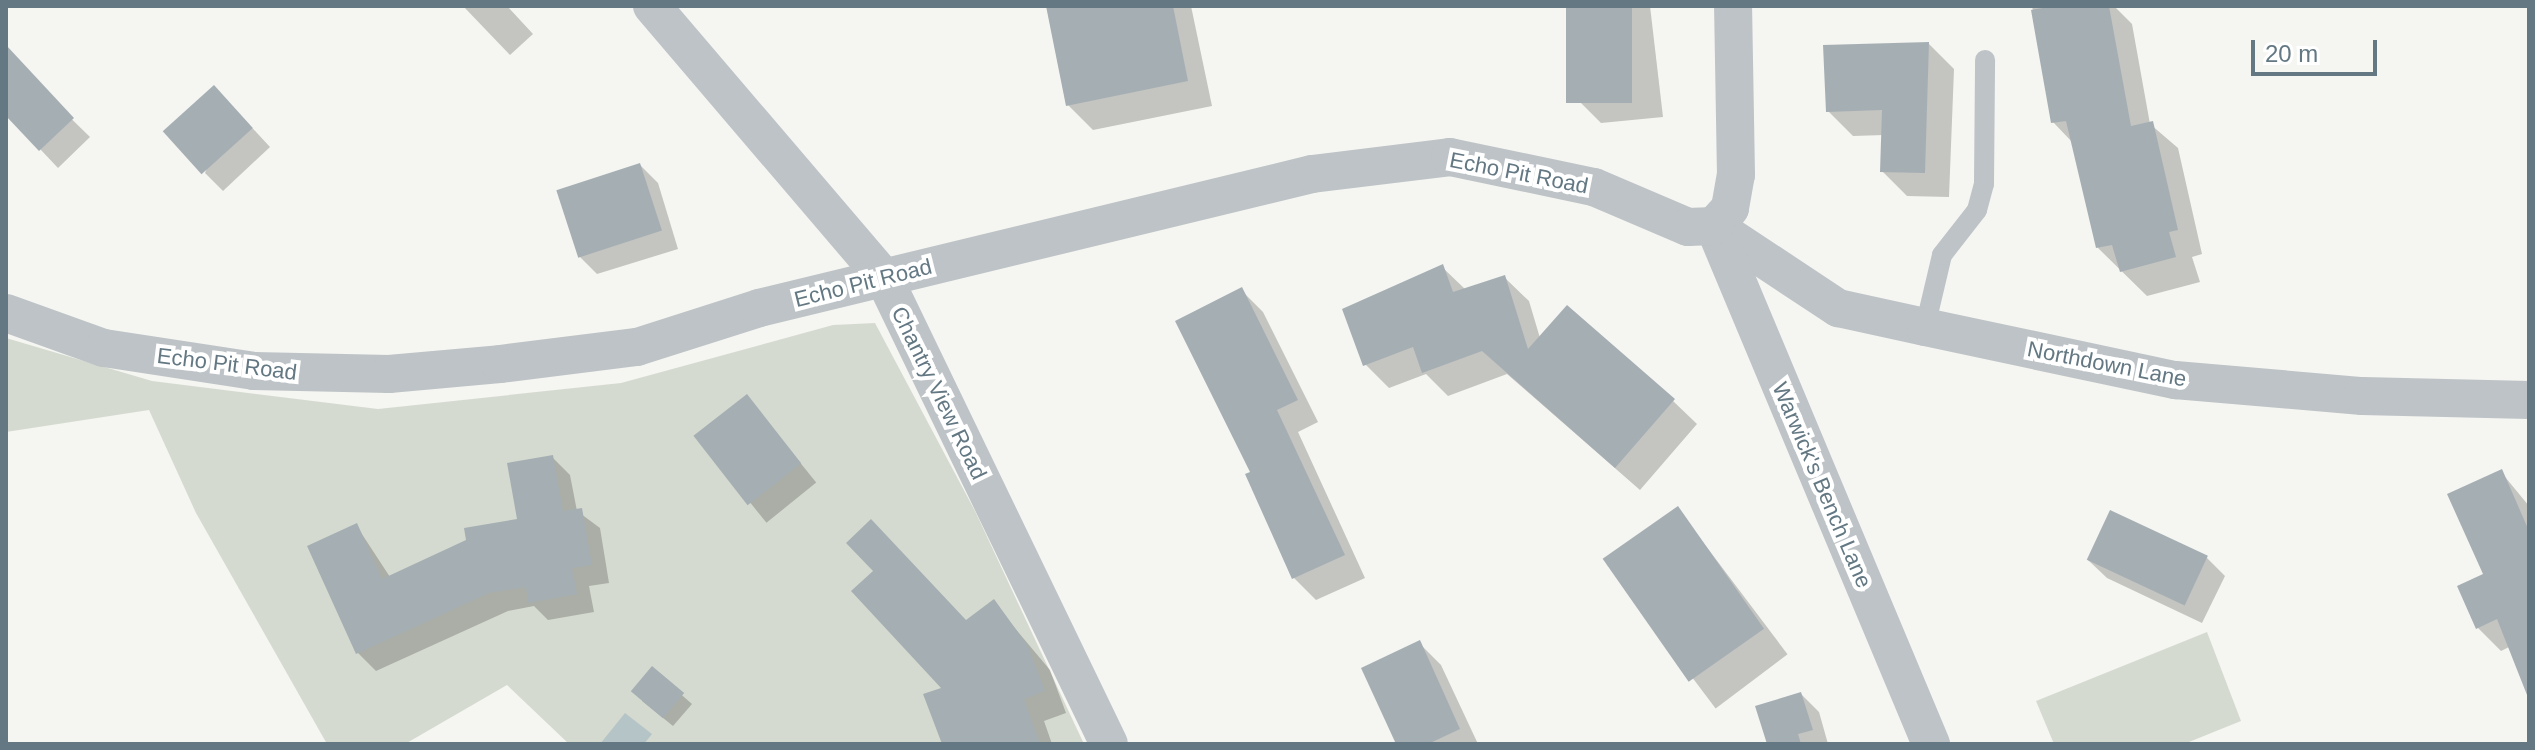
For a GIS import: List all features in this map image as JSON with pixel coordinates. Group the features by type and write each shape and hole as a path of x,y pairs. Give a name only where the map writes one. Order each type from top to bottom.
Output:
{"street":[{"name":"Chantry View Road","path":"652,6 884,278 1109,744"},
{"path":"1714,226 1730,208 1736,175 1733,6"},
{"name":"Echo Pit Road","path":"6,313 104,348 254,371 389,374 637,347 884,278 1312,174 1450,157 1594,187 1688,227 1714,226"},
{"name":"Northdown Lane","path":"1714,226 1838,308 1925,327 2175,380 2362,396 2529,400"},
{"name":"Warwick's Bench Lane","path":"1714,226 1931,744"}],"lane":[{"path":"1925,327 1942,255 1977,210 1984,184 1985,60"}],"shaded area":[{"path":"875,323 975,511 1084,744 569,744 507,685 405,744 327,744 196,513 149,410 6,432 6,338 152,381 378,409 621,383 833,325"},
{"path":"2207,632 2241,721 2184,744 2054,744 2036,701"},
{"path":"625,713 652,734 644,744 600,744"}],"building":[{"path":"1046,6 1173,6 1188,81 1066,106"},
{"path":"1566,6 1632,6 1632,103 1566,103"},
{"path":"2055,6 2109,6 2131,126 2153,121 2178,230 2169,232 2176,257 2120,272 2112,245 2096,248 2066,121 2051,123 2031,10"},
{"path":"1929,42 1925,173 1880,172 1882,110 1826,112 1823,45"},
{"path":"6,45 74,118 39,151 6,116"},
{"path":"214,85 253,128 202,174 163,131"},
{"path":"640,163 662,231 578,258 556,190"},
{"path":"1443,264 1453,292 1505,275 1528,349 1567,305 1675,399 1615,468 1482,351 1422,373 1413,347 1363,366 1342,309"},
{"path":"1242,287 1298,400 1277,410 1345,555 1292,579 1245,474 1250,472 1175,321"},
{"path":"747,394 801,463 748,505 693,436"},
{"path":"553,455 563,511 582,508 592,565 572,568 577,594 528,603 526,587 489,593 356,654 307,546 357,523 382,579 466,540 464,528 517,519 507,463"},
{"path":"2502,469 2529,531 2527,695 2497,619 2476,629 2457,586 2483,574 2447,494"},
{"path":"1678,506 1764,629 1689,682 1603,559"},
{"path":"2110,510 2208,556 2185,605 2087,560"},
{"path":"871,519 966,620 994,599 1028,646 1045,691 1024,699 1040,744 942,744 923,694 941,688 851,591 873,571 846,543"},
{"path":"1420,640 1460,729 1428,744 1396,744 1361,668"},
{"path":"652,666 684,693 663,718 631,691"},
{"path":"1801,692 1813,730 1798,734 1801,744 1767,744 1755,706"}]}
